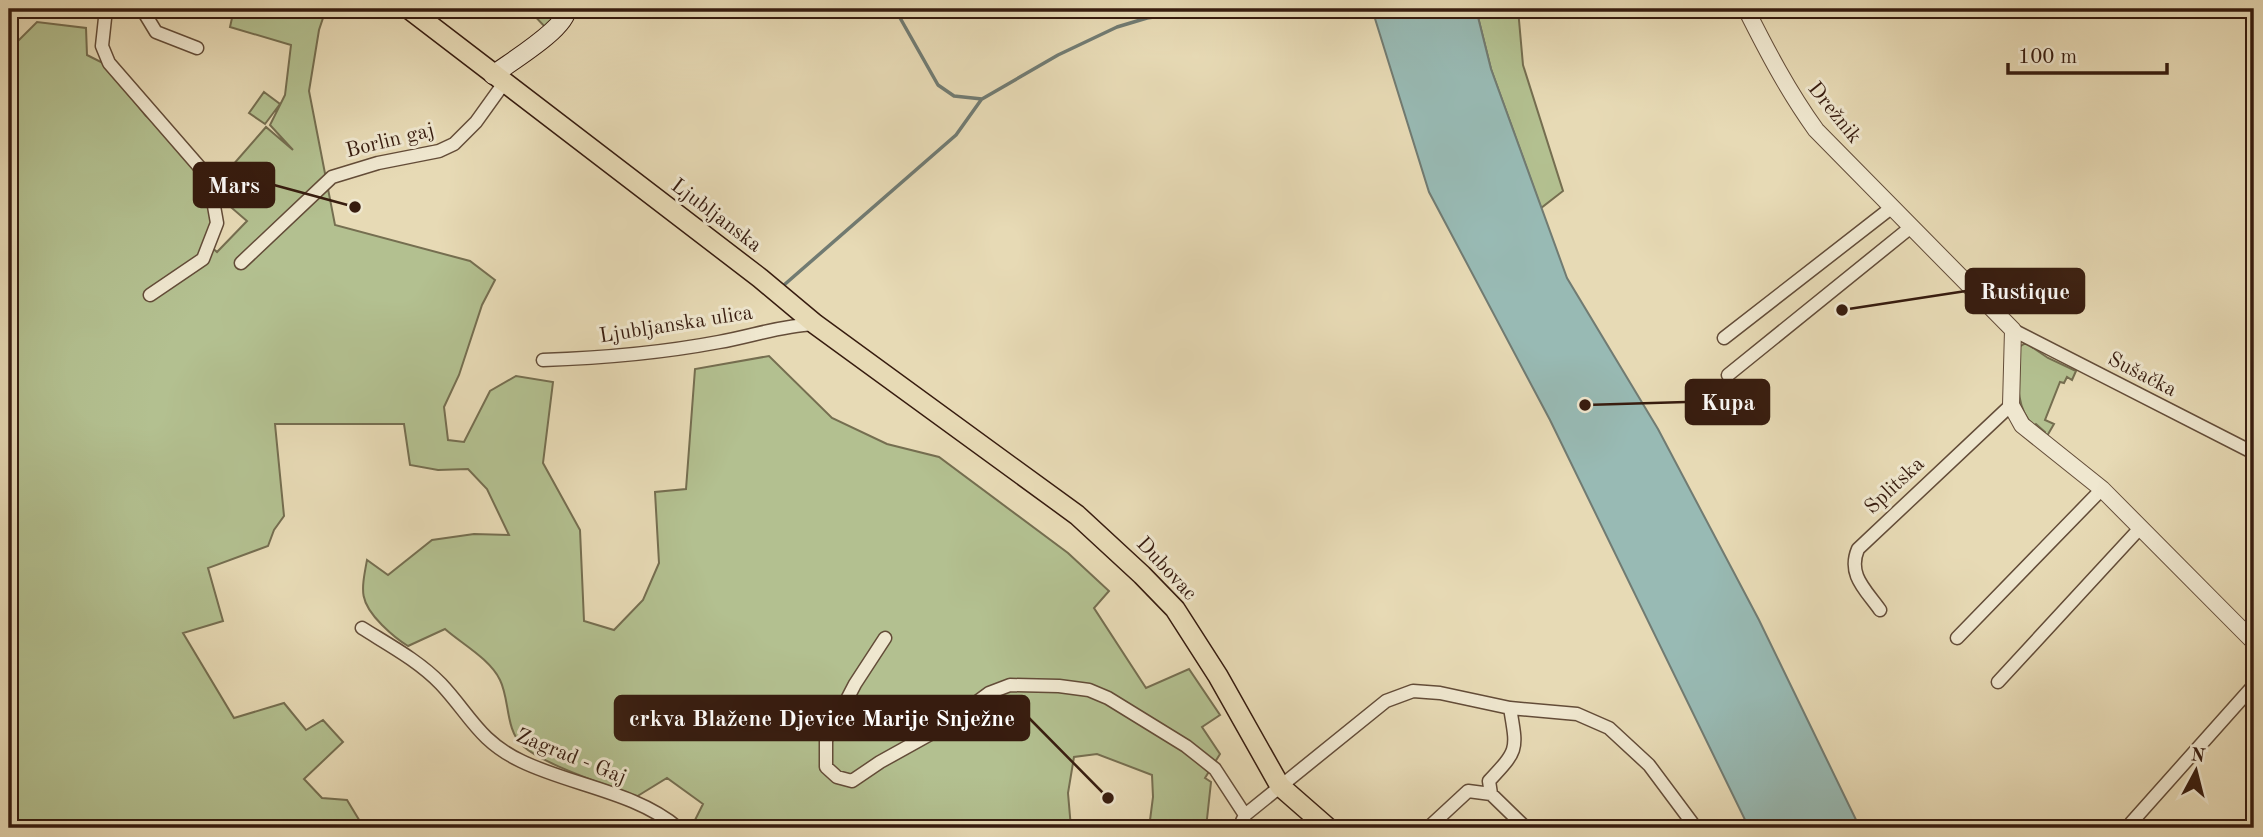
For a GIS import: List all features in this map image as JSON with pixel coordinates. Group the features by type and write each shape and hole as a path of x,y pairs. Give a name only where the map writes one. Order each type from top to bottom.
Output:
{"main road":[{"name":"Ljubljanska","path":"410,9 761,278 814,324 911,395"},
{"path":"498,79 558,27 566,16 567,9"},
{"name":"Dubovac","path":"911,395 1077,515 1175,609 1218,676 1280,786 1328,828"}],"street":[{"path":"106,9 102,46 109,63 209,178 217,223 203,259 150,295"},
{"path":"142,9 156,32 197,48"},
{"name":"Drežnik","path":"1746,9 1783,81 1816,130 2013,330"},
{"name":"Borlin gaj","path":"241,263 332,177 348,170 439,151 454,144 476,122 498,79"},
{"path":"1724,338 1891,208"},
{"path":"1728,375 1910,227"},
{"name":"Ljubljanska ulica","path":"543,359 608,358 721,342 786,325 814,324"},
{"path":"2013,330 2011,405 2022,425 2102,489 2254,642"},
{"name":"Sušačka","path":"2013,330 2254,453"},
{"name":"Splitska","path":"1880,610 1858,580 1853,561 1858,549 2011,405"},
{"path":"1957,638 2102,489"},
{"path":"1998,682 2141,527"},
{"name":"Zagrad - Gaj","path":"362,628 408,657 440,683 487,740 521,761 633,803 678,828"},
{"path":"885,638 855,684 826,740 826,767 837,777 852,780 943,727 989,693 1010,685 1059,686 1088,690 1108,698 1186,746 1215,769 1245,815"},
{"path":"2136,828 2131,823 2254,685"},
{"path":"1239,828 1245,815 1386,701 1413,691 1440,692 1510,708 1577,714 1609,728 1649,765 1696,828"},
{"path":"1491,794 1489,781 1509,759 1516,743 1510,708"},
{"path":"1428,828 1468,791 1491,794 1526,828"}],"green space":[{"path":"234,9 326,9 319,30 309,91 335,225 470,261 495,280 482,305 459,375 444,407 448,440 464,442 490,391 516,376 553,382 543,463 580,530 584,621 614,630 643,600 659,563 655,492 686,489 695,369 769,356 832,418 887,444 939,457 1068,553 1109,591 1094,608 1146,688 1189,669 1220,715 1202,727 1220,754 1205,778 1211,782 1206,828 1149,828 1153,797 1152,775 1097,754 1074,757 1068,793 1071,828 701,828 693,824 703,804 667,778 636,797 533,753 523,746 513,732 500,680 483,659 445,629 408,646 369,610 363,589 367,560 388,575 432,540 474,534 509,535 487,489 468,469 438,470 410,465 404,424 275,424 284,516 274,530 268,546 208,568 223,621 183,633 234,718 284,703 306,730 323,720 343,742 304,779 322,798 347,800 364,828 9,828 9,46 13,46 37,22 86,28 87,55 105,64 146,116 169,132 205,181 215,221 209,245 217,252 247,221 211,190 266,127 293,150 270,125 285,95 291,45 230,27"},
{"path":"528,9 559,9 559,16 545,27"},
{"path":"1476,9 1518,9 1523,65 1563,191 1541,208 1491,69"},
{"path":"264,92 280,104 265,124 249,113"},
{"path":"2026,343 2048,358 2076,371 2072,380 2067,377 2064,383 2060,382 2045,420 2054,424 2047,436 2027,418 2020,400 2019,347"}],"water":[{"path":"1372,9 1476,9 1491,69 1567,278 1658,429 1759,620 1860,828 1749,828 1550,420 1429,192"}],"waterway":[{"path":"895,9 938,85 954,96 982,99 1058,55 1117,27 1147,18 1207,9"},
{"path":"784,285 956,135 981,100"}],"place":[{"name":"Mars","path":"355,207"},
{"name":"Rustique","path":"1842,310"},
{"name":"Kupa","path":"1585,405"},
{"name":"crkva Blažene Djevice Marije Snježne","path":"1108,798"}]}
